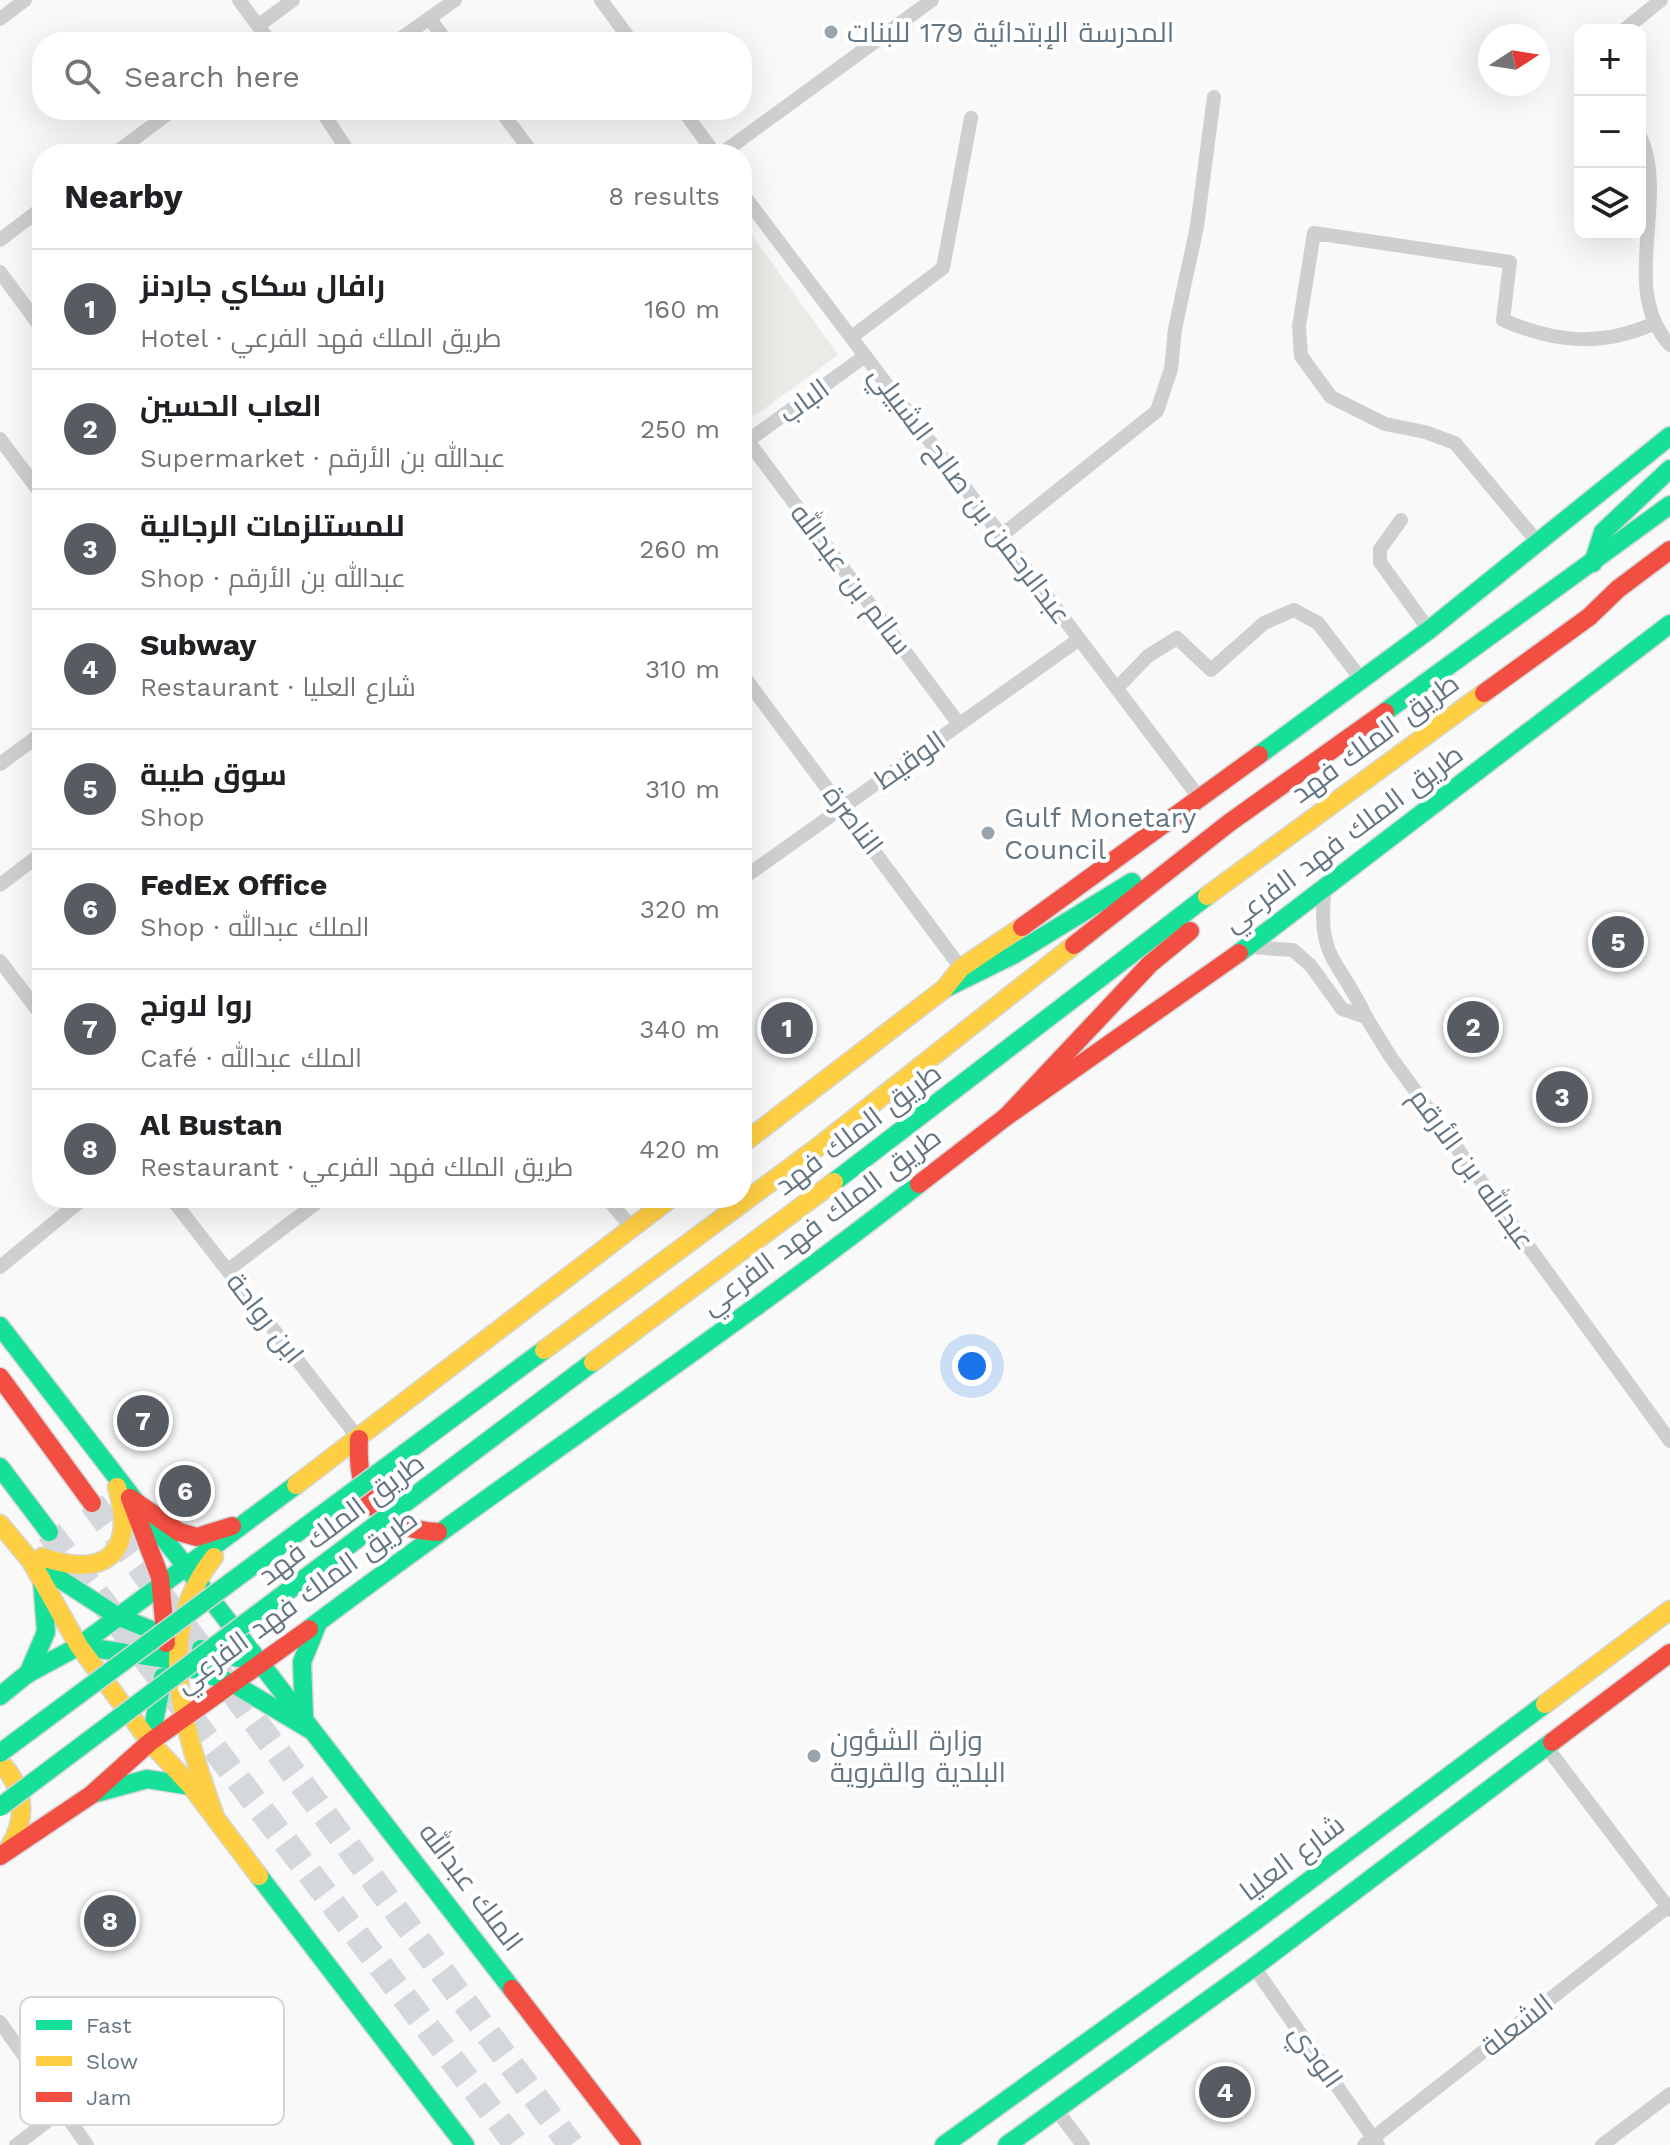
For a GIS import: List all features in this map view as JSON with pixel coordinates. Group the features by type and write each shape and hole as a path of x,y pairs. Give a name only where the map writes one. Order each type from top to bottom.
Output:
{"main road":[{"path":"944,989 961,968 1058,902 1198,796 1429,630 1670,436"},
{"path":"1593,563 1603,532 1670,469"},
{"name":"طريق الملك فهد","path":"752,1196 1215,835 1670,505"},
{"name":"طريق الملك فهد","path":"0,1807 834,1182 1249,864 1589,617 1618,589 1670,550"},
{"path":"1589,617 1616,607 1670,573"},
{"name":"طريق الملك فهد الفرعي","path":"2,1854 91,1795 182,1718 264,1664 438,1532 841,1245 1007,1116 1246,948 1670,624"},
{"path":"752,1136 944,989 1013,955 1215,835"},
{"path":"1007,1116 1150,964 1242,887 1249,864"},
{"path":"0,1696 27,1674 79,1646 161,1585 190,1574 252,1519 658,1208"},
{"name":"طريق الملك فهد","path":"0,1753 736,1208"},
{"path":"0,1326 190,1574 182,1615 173,1638"},
{"path":"0,1377 92,1503"},
{"path":"359,1439 356,1464 376,1510 402,1529 438,1532"},
{"path":"0,1467 49,1532"},
{"path":"25,1554 63,1565 84,1567 103,1563 118,1546 125,1525 115,1479"},
{"path":"130,1498 179,1532 197,1537 252,1519"},
{"path":"130,1498 161,1585 173,1638 173,1661 182,1718 215,1817"},
{"path":"0,1524 42,1579 79,1646 150,1742 191,1786 465,2145"},
{"path":"25,1554 117,1616 173,1638 264,1664"},
{"name":"الملك عبدالله","path":"190,1574 304,1715 632,2145"},
{"path":"27,1674 46,1632 42,1579"},
{"name":"شارع العليا","path":"944,2145 1254,1922 1670,1610"},
{"path":"304,1715 302,1662 317,1625"},
{"path":"79,1646 173,1661 234,1684 316,1733"},
{"path":"1007,2145 1254,1967 1670,1653"},
{"path":"150,1742 173,1661"},
{"path":"0,1762 18,1784 23,1801 17,1836 2,1854"},
{"path":"91,1795 147,1779 191,1786"}],"street":[{"path":"0,19 25,0"},
{"path":"239,0 262,32"},
{"path":"259,25 293,0"},
{"path":"410,32 455,0"},
{"path":"601,0 625,32"},
{"path":"732,144 932,0"},
{"path":"1631,24 1661,0"},
{"path":"429,18 440,32"},
{"path":"1002,535 1157,411 1171,369 1175,329 1197,226 1214,97"},
{"path":"853,336 943,268 971,118"},
{"path":"127,144 160,120"},
{"path":"328,120 343,144"},
{"path":"508,120 526,144"},
{"path":"691,120 710,144"},
{"path":"1646,147 1656,186 1647,285 1655,323 1670,345"},
{"name":"عبدالرحمن بن صالح الشبيلي","path":"752,209 853,336 1198,796"},
{"path":"0,240 32,216"},
{"path":"1539,544 1455,443 1425,432 1385,424 1331,397 1301,356 1299,326 1314,233 1510,262 1503,320 1539,335 1575,340 1626,336 1655,323"},
{"path":"0,272 32,315"},
{"name":"الباب","path":"752,434 865,356"},
{"path":"0,439 32,482"},
{"name":"سالم بن عبدالله","path":"752,451 959,724"},
{"path":"1401,520 1380,549 1380,562 1429,630"},
{"path":"1117,688 1148,656 1177,638 1211,670 1264,623 1294,610 1318,623 1361,679"},
{"name":"الوقيط","path":"752,872 1078,640"},
{"name":"الناصرة","path":"752,687 961,968"},
{"path":"0,764 32,740"},
{"path":"0,885 32,861"},
{"path":"1325,887 1321,923 1330,957 1366,1017"},
{"name":"عبدالله بن الأرقم","path":"1246,948 1293,950 1311,966 1342,1009 1366,1017 1390,1056 1670,1441"},
{"path":"0,961 32,1003"},
{"path":"0,1267 72,1208"},
{"name":"ابن رواحة","path":"179,1208 359,1439"},
{"path":"228,1270 310,1208"},
{"path":"615,1208 632,1228"},
{"path":"1545,1745 1669,1907"},
{"name":"الشعلة","path":"1372,2143 1669,1907"},
{"name":"الودي","path":"1254,1967 1372,2143"},
{"path":"0,2022 20,2050"},
{"path":"1602,2145 1670,2094"},
{"path":"1055,2108 1083,2145"},
{"path":"16,2145 42,2125"},
{"path":"73,2125 87,2145"}],"shaded area":[{"path":"752,235 838,355 752,416"}],"tunnel":[{"path":"92,1503 571,2145"},
{"path":"49,1532 517,2145"}],"traffic: fast":[{"path":"1259,755 1429,630 1670,436"},
{"path":"1593,563 1603,532 1670,469"},
{"path":"1385,712 1670,505"},
{"path":"1239,953 1670,624"},
{"path":"944,989 1013,955 1132,882"},
{"path":"834,1182 1207,896"},
{"path":"309,1629 768,1298 919,1184"},
{"path":"0,1326 512,1989"},
{"path":"0,1753 544,1350"},
{"path":"0,1807 593,1362"},
{"path":"0,1467 49,1532"},
{"path":"0,1696 27,1674 79,1646 296,1485"},
{"path":"35,1563 117,1616 171,1638"},
{"path":"28,1674 46,1632 42,1579"},
{"path":"304,1715 302,1662 317,1625"},
{"path":"79,1646 167,1659 234,1684 309,1729"},
{"path":"201,1649 264,1664"},
{"path":"150,1742 163,1677"},
{"path":"944,2145 1254,1922 1545,1704"},
{"path":"1007,2145 1254,1967 1552,1742"},
{"path":"96,1793 147,1779 191,1786"},
{"path":"259,1876 465,2145"}],"traffic: slow":[{"path":"1207,896 1484,693"},
{"path":"752,1136 944,989 961,968 1022,927"},
{"path":"818,1147 1074,945"},
{"path":"752,1196 818,1147"},
{"path":"593,1362 834,1182"},
{"path":"296,1485 658,1208"},
{"path":"544,1350 736,1208"},
{"path":"42,1557 84,1565 111,1555 119,1544 122,1529 117,1487"},
{"path":"0,1524 31,1561 79,1646 150,1742 191,1786 259,1876"},
{"path":"214,1557 194,1588 183,1619 178,1652 179,1685 185,1718 215,1817"},
{"path":"1545,1704 1670,1610"},
{"path":"0,1762 14,1781 21,1802 19,1824 10,1846"}],"traffic: jam":[{"path":"1484,693 1589,617 1618,589 1670,550"},
{"path":"1074,945 1229,823 1385,712"},
{"path":"1022,927 1259,755"},
{"path":"1007,1116 1150,964 1190,931"},
{"path":"919,1184 1007,1116 1239,953"},
{"path":"0,1377 92,1503"},
{"path":"359,1439 362,1479 374,1507 400,1525 438,1532"},
{"path":"130,1498 160,1577 166,1643"},
{"path":"130,1498 179,1532 197,1537 232,1526"},
{"path":"0,1856 91,1795 150,1742 309,1629"},
{"path":"1552,1742 1670,1653"},
{"path":"512,1989 632,2145"}],"place":[{"name":"المدرسة الإبتدائية 179 للبنات","path":"831,32"},
{"name":"Gulf Monetary Council","path":"988,833"},
{"name":"سوق طيبة","path":"1618,942"},
{"name":"العاب الحسين","path":"1473,1027"},
{"name":"رافال سكاي جاردنز","path":"787,1028"},
{"name":"للمستلزمات الرجالية","path":"1562,1097"},
{"name":"روا لاونج","path":"143,1421"},
{"name":"FedEx Office","path":"185,1491"},
{"name":"وزارة الشؤون البلدية والقروية","path":"814,1756"},
{"name":"Al Bustan","path":"110,1921"},
{"name":"Subway","path":"1225,2092"}]}
